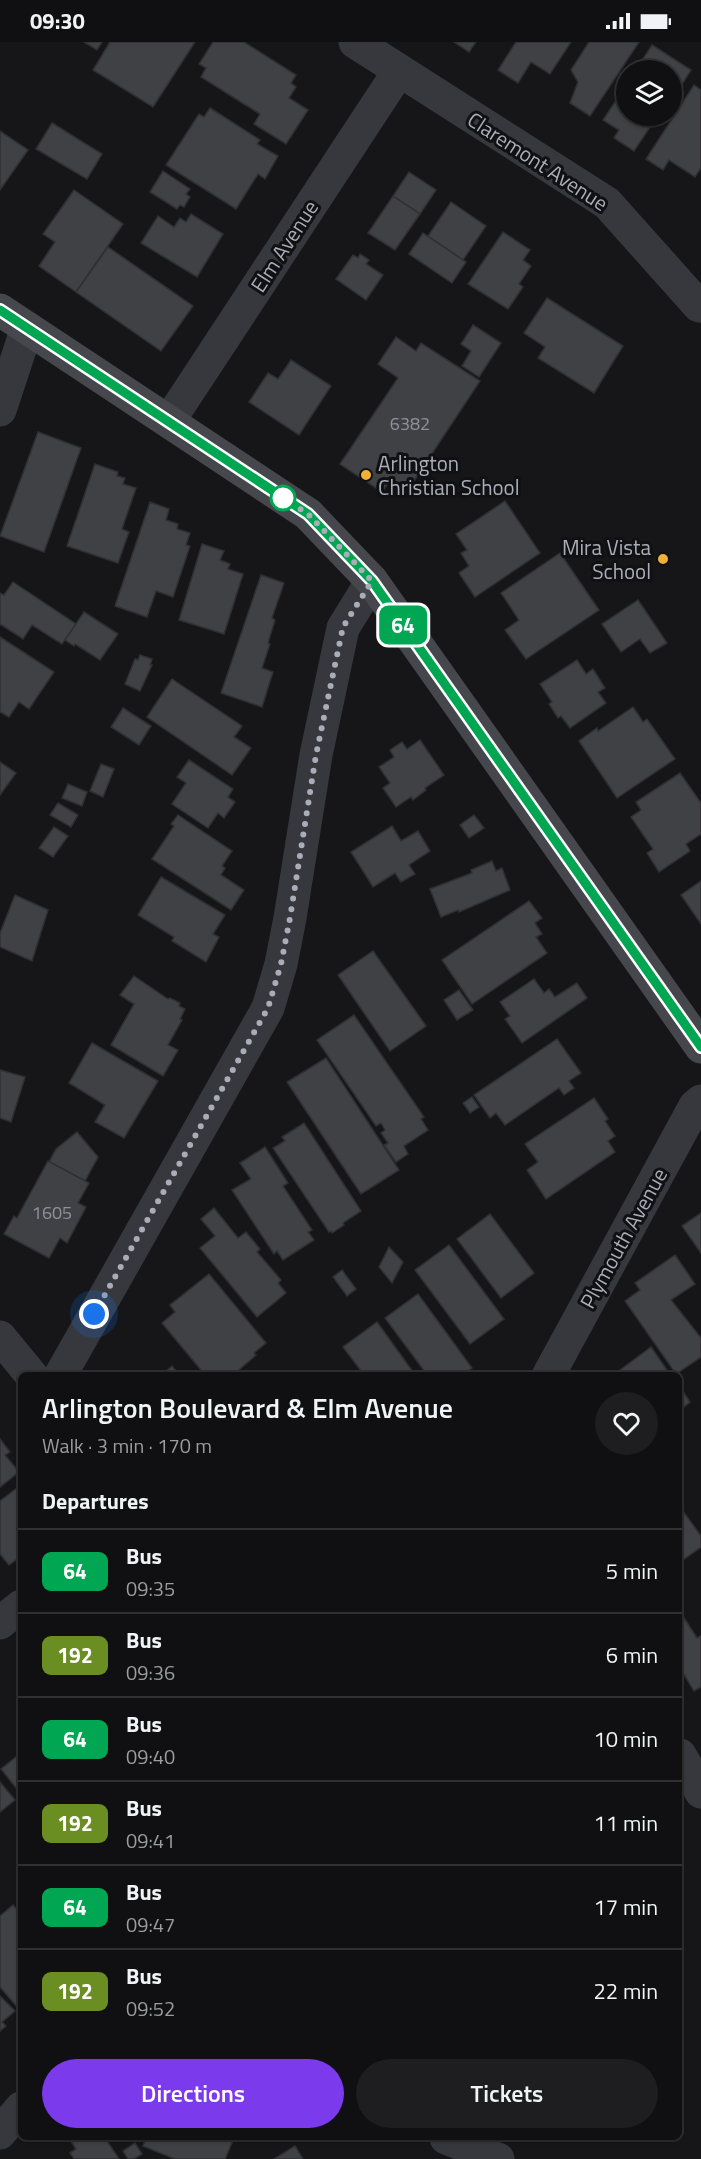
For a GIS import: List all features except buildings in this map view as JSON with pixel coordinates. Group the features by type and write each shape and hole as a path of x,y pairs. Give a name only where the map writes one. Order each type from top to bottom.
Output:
{"main road":[{"path":"0,310 308,514 372,581 701,1047"}],"street":[{"name":"Claremont Avenue","path":"355,42 607,203 699,306"},
{"name":"Elm Avenue","path":"169,421 399,71"},
{"path":"0,410 27,328"},
{"path":"62,1372 268,1008 281,964 316,755 343,627 372,581"},
{"name":"Plymouth Avenue","path":"550,1372 695,1106 701,1101"},
{"path":"0,1337 29,1372"},
{"path":"0,1623 18,1608"},
{"path":"0,2133 18,2112"},
{"path":"451,2140 498,2159"}],"bus line":[{"name":"64","path":"0,310 308,514 372,581 701,1047"}],"place":[{"name":"Arlington Christian School","path":"366,475"},
{"name":"Mira Vista School","path":"663,559"}],"route":[{"path":"94,1314 268,1008 281,964 316,755 343,627 372,581 308,514 283,498"}]}
